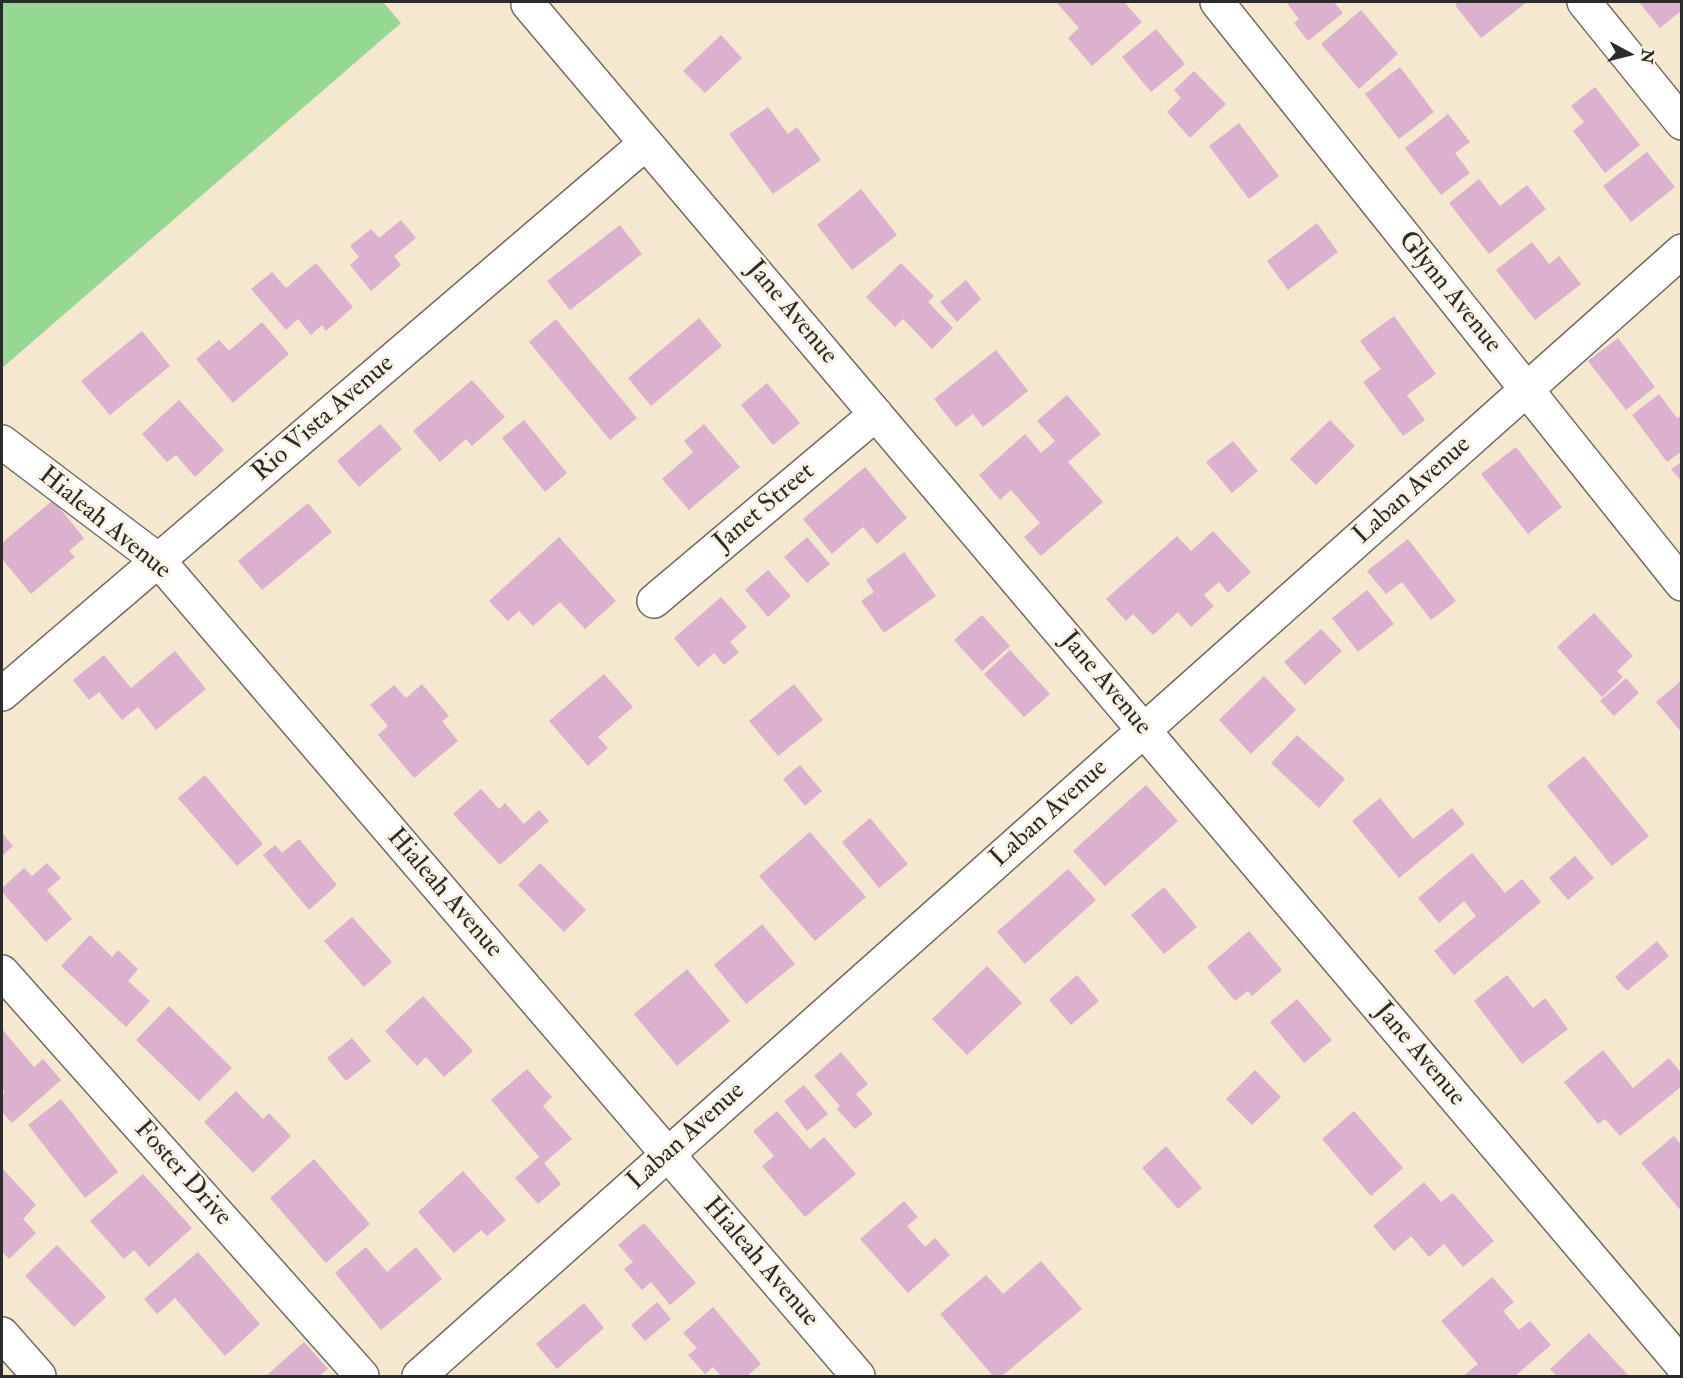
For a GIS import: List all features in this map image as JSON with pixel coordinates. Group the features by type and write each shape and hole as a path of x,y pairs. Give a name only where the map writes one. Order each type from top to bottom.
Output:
{"street":[{"name":"Glynn Avenue","path":"1217,2 1682,584"},
{"path":"1584,2 1682,123"},
{"name":"Jane Avenue","path":"528,4 1682,1365"},
{"name":"Rio Vista Avenue","path":"2,694 646,143"},
{"name":"Laban Avenue","path":"419,1377 1682,251"},
{"name":"Janet Street","path":"654,602 876,414"},
{"name":"Hialeah Avenue","path":"2,442 158,560 858,1377"},
{"name":"Foster Drive","path":"2,972 363,1377"},
{"path":"2,1334 39,1377"}],"green space":[{"path":"2,2 383,2 401,23 2,368"}],"building":[{"path":"1056,2 1124,2 1142,22 1092,66 1068,38 1079,28"},
{"path":"1286,2 1334,2 1343,13 1308,41 1294,23 1299,19"},
{"path":"1458,2 1527,2 1481,38 1455,5"},
{"path":"1639,2 1682,2 1682,10 1660,28"},
{"path":"1361,10 1398,54 1359,89 1321,44"},
{"path":"1156,29 1185,64 1151,92 1122,57"},
{"path":"721,35 742,58 705,93 683,71"},
{"path":"1400,67 1434,112 1399,139 1365,94"},
{"path":"1194,71 1226,104 1190,138 1167,112 1181,98 1174,90"},
{"path":"1595,87 1640,145 1605,173 1573,131 1584,122 1571,106"},
{"path":"768,107 788,134 797,127 821,160 773,194 729,134"},
{"path":"1448,114 1470,142 1455,153 1470,173 1441,195 1405,148"},
{"path":"1239,123 1279,176 1249,199 1209,146"},
{"path":"1647,152 1675,187 1631,222 1603,186"},
{"path":"1479,179 1500,206 1527,185 1546,209 1489,254 1449,203"},
{"path":"861,189 897,235 852,270 817,225"},
{"path":"401,220 416,238 394,256 401,265 371,291 350,265 359,257 350,246 371,229 379,238"},
{"path":"1317,223 1338,252 1288,290 1267,261"},
{"path":"620,225 642,254 570,310 547,281"},
{"path":"1532,242 1549,264 1559,256 1581,284 1535,320 1496,270"},
{"path":"316,263 353,307 326,331 322,325 311,335 298,319 286,330 251,289 272,272 286,288"},
{"path":"901,263 934,296 928,302 953,328 932,349 903,319 895,327 866,297"},
{"path":"966,280 981,299 957,322 940,302"},
{"path":"1394,316 1436,374 1407,395 1425,420 1403,436 1363,382 1381,369 1360,341"},
{"path":"699,318 722,346 651,406 628,378"},
{"path":"556,319 637,418 610,440 529,342"},
{"path":"262,322 289,354 233,403 196,359 219,340 229,351"},
{"path":"142,331 170,366 110,415 81,381"},
{"path":"1618,338 1655,387 1626,410 1588,361"},
{"path":"996,350 1028,391 983,427 973,414 956,427 934,399"},
{"path":"472,380 505,417 472,446 466,439 440,462 413,431"},
{"path":"767,383 800,423 773,445 741,405"},
{"path":"1659,394 1677,418 1682,415 1682,451 1667,462 1632,415"},
{"path":"1067,395 1101,434 1068,462 1103,502 1041,556 1024,537 1040,523 1011,490 1000,500 979,475 1025,434 1041,453 1055,441 1037,421"},
{"path":"179,400 224,450 195,477 176,455 167,462 142,434"},
{"path":"524,420 567,473 545,492 502,438"},
{"path":"1330,420 1355,446 1316,485 1290,459"},
{"path":"380,424 402,449 359,487 337,461"},
{"path":"704,424 740,467 689,510 662,479 693,452 684,441"},
{"path":"1233,441 1258,471 1232,493 1206,462"},
{"path":"1516,447 1562,507 1528,534 1481,474"},
{"path":"1682,462 1682,482 1671,469"},
{"path":"865,467 907,518 877,544 863,527 832,554 803,519"},
{"path":"53,500 84,538 69,551 75,557 31,594 2,559 2,543"},
{"path":"308,503 332,532 262,590 238,561"},
{"path":"1213,531 1251,572 1228,593 1219,582 1204,595 1214,606 1191,627 1178,612 1153,635 1133,614 1126,621 1106,599 1177,536 1191,551"},
{"path":"559,537 616,601 585,629 560,602 533,626 519,611 508,621 489,601"},
{"path":"807,537 830,564 807,583 784,557"},
{"path":"1408,539 1456,601 1431,620 1402,582 1386,594 1367,571"},
{"path":"904,552 936,596 884,633 861,601 874,592 866,580"},
{"path":"768,570 791,596 768,617 745,590"},
{"path":"1367,590 1394,624 1358,652 1332,618"},
{"path":"721,597 747,627 730,642 739,652 724,665 714,653 698,667 674,638"},
{"path":"1594,613 1633,656 1617,671 1623,677 1602,697 1557,647"},
{"path":"982,615 1010,646 982,671 954,640"},
{"path":"1321,629 1342,651 1305,685 1284,662"},
{"path":"1010,650 1050,694 1024,717 984,674"},
{"path":"175,651 206,689 156,730 138,707 122,720 99,692 89,700 73,680 104,655 131,688"},
{"path":"604,674 633,707 598,737 608,748 588,766 549,721"},
{"path":"1264,676 1296,710 1251,754 1219,720"},
{"path":"1626,678 1639,693 1614,716 1600,701"},
{"path":"1682,680 1682,733 1656,702"},
{"path":"422,684 449,716 442,721 458,741 414,778 378,735 388,726 370,705 394,685 406,698"},
{"path":"794,684 823,720 778,756 749,721"},
{"path":"1297,735 1345,779 1319,808 1271,763"},
{"path":"1584,756 1649,836 1612,866 1547,786"},
{"path":"800,765 822,791 805,806 783,779"},
{"path":"205,775 263,844 237,866 178,798"},
{"path":"1146,785 1178,821 1105,886 1073,851"},
{"path":"481,789 499,809 505,803 524,824 539,810 549,821 500,865 453,814"},
{"path":"1380,798 1413,839 1452,808 1465,824 1399,878 1352,821"},
{"path":"870,818 908,864 879,888 842,842"},
{"path":"810,832 866,897 815,941 759,876"},
{"path":"2,833 13,846 2,856"},
{"path":"299,839 337,885 309,910 263,855 275,845 282,853"},
{"path":"1472,853 1505,893 1522,879 1541,902 1454,975 1434,951 1476,916 1464,901 1439,923 1418,898"},
{"path":"1575,856 1594,878 1568,900 1549,878"},
{"path":"47,863 61,878 47,890 72,919 46,942 2,892 2,888 24,868 32,876"},
{"path":"540,863 586,910 564,932 518,885"},
{"path":"1068,869 1096,900 1025,964 997,932"},
{"path":"1164,887 1197,927 1164,954 1131,915"},
{"path":"352,917 392,962 364,987 324,941"},
{"path":"762,924 795,964 746,1004 714,965"},
{"path":"1249,931 1282,970 1252,996 1248,991 1235,1001 1207,967"},
{"path":"90,935 112,957 118,950 138,969 128,981 150,1001 126,1027 61,966"},
{"path":"1657,941 1669,956 1627,991 1615,977"},
{"path":"987,966 1022,1003 967,1055 932,1019"},
{"path":"687,969 730,1021 677,1066 634,1014"},
{"path":"1077,975 1099,1001 1071,1025 1049,1000"},
{"path":"1507,975 1533,1008 1545,998 1568,1029 1522,1064 1474,1001"},
{"path":"423,996 473,1051 444,1077 426,1057 417,1066 385,1031"},
{"path":"1297,999 1332,1040 1304,1063 1270,1022"},
{"path":"169,1006 232,1068 199,1101 136,1040"},
{"path":"2,1029 34,1067 43,1059 61,1080 12,1123 2,1112 2,1094 5,1092 2,1088"},
{"path":"352,1038 371,1061 346,1081 327,1058"},
{"path":"1603,1050 1633,1088 1669,1058 1682,1074 1682,1086 1620,1136 1605,1119 1598,1124 1564,1082"},
{"path":"841,1052 868,1084 856,1094 873,1114 855,1129 837,1109 840,1106 814,1076"},
{"path":"527,1069 552,1097 543,1106 572,1139 544,1163 561,1184 538,1204 515,1178 539,1157 491,1100"},
{"path":"1255,1070 1281,1097 1252,1125 1226,1099"},
{"path":"804,1085 828,1114 807,1131 784,1101"},
{"path":"236,1091 263,1119 269,1113 291,1136 253,1173 204,1122"},
{"path":"61,1099 118,1172 85,1198 28,1125"},
{"path":"777,1111 810,1149 824,1137 856,1174 805,1217 762,1166 774,1156 753,1131"},
{"path":"1354,1111 1403,1168 1371,1196 1322,1139"},
{"path":"1674,1136 1682,1146 1682,1212 1641,1163"},
{"path":"1166,1146 1202,1188 1178,1209 1142,1168"},
{"path":"314,1159 370,1224 326,1263 270,1198"},
{"path":"2,1168 36,1205 23,1219 36,1233 9,1259 2,1251"},
{"path":"463,1171 506,1220 487,1236 481,1230 454,1253 418,1212"},
{"path":"143,1174 192,1228 149,1267 134,1250 124,1259 90,1221"},
{"path":"1424,1182 1441,1202 1453,1193 1494,1241 1463,1267 1444,1244 1429,1257 1411,1236 1394,1251 1373,1226"},
{"path":"904,1201 918,1217 907,1226 925,1247 935,1238 950,1255 908,1293 860,1239"},
{"path":"644,1223 696,1283 670,1305 651,1282 642,1290 624,1269 633,1262 618,1245"},
{"path":"57,1245 106,1297 74,1327 25,1276"},
{"path":"366,1247 387,1272 416,1247 442,1279 381,1330 335,1273"},
{"path":"198,1252 260,1324 225,1356 175,1298 157,1314 144,1299"},
{"path":"1041,1261 1082,1309 1002,1376 993,1376 940,1314 986,1275 1003,1294"},
{"path":"1492,1277 1514,1302 1503,1311 1519,1330 1530,1321 1551,1345 1515,1376 1463,1376 1478,1364 1441,1321"},
{"path":"657,1302 671,1319 645,1341 631,1325"},
{"path":"584,1303 604,1328 557,1369 536,1344"},
{"path":"713,1307 761,1364 747,1376 721,1376 713,1367 705,1374 688,1355 697,1348 683,1333"},
{"path":"1589,1333 1629,1376 1557,1376 1550,1369"},
{"path":"304,1342 328,1369 319,1376 266,1376"}]}
